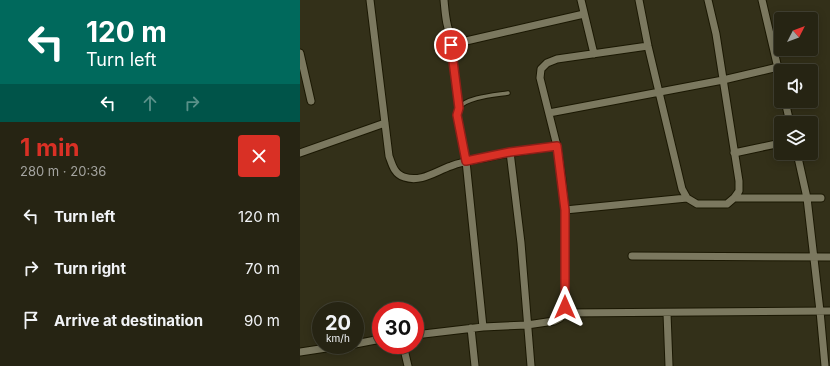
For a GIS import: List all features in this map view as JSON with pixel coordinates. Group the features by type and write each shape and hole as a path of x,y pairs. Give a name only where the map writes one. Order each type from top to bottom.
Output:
{"street":[{"path":"370,0 389,156 394,169 403,177 415,179 426,177 451,165 466,161 510,152 557,146"},
{"path":"444,0 449,31 453,38 458,41 466,41 584,14"},
{"path":"581,0 594,54"},
{"path":"639,0 648,46 682,189 687,198 697,204 711,205 727,204 739,191 739,181 716,34 708,0"},
{"path":"762,0 777,64"},
{"path":"424,334 471,328 527,325 554,321 560,318 565,307 565,210 557,146 540,78 541,68 547,63 557,59 648,46"},
{"path":"300,53 311,101"},
{"path":"549,113 659,93 774,68"},
{"path":"300,153 385,123"},
{"path":"734,153 774,144"},
{"path":"510,152 521,243 531,366"},
{"path":"799,160 807,198 825,366"},
{"path":"466,161 483,327"},
{"path":"565,210 687,198"},
{"path":"734,198 821,198"},
{"path":"632,256 830,257"},
{"path":"563,313 830,311"},
{"path":"667,313 669,366"},
{"path":"471,328 475,366"},
{"path":"300,352 312,350"},
{"path":"405,354 408,366"}],"lane":[{"path":"449,31 459,108 457,115 466,161"},
{"path":"459,108 472,100 508,93"}],"route":[{"path":"451,45 459,108 457,115 466,161 510,152 557,146 565,210 565,307"}]}
